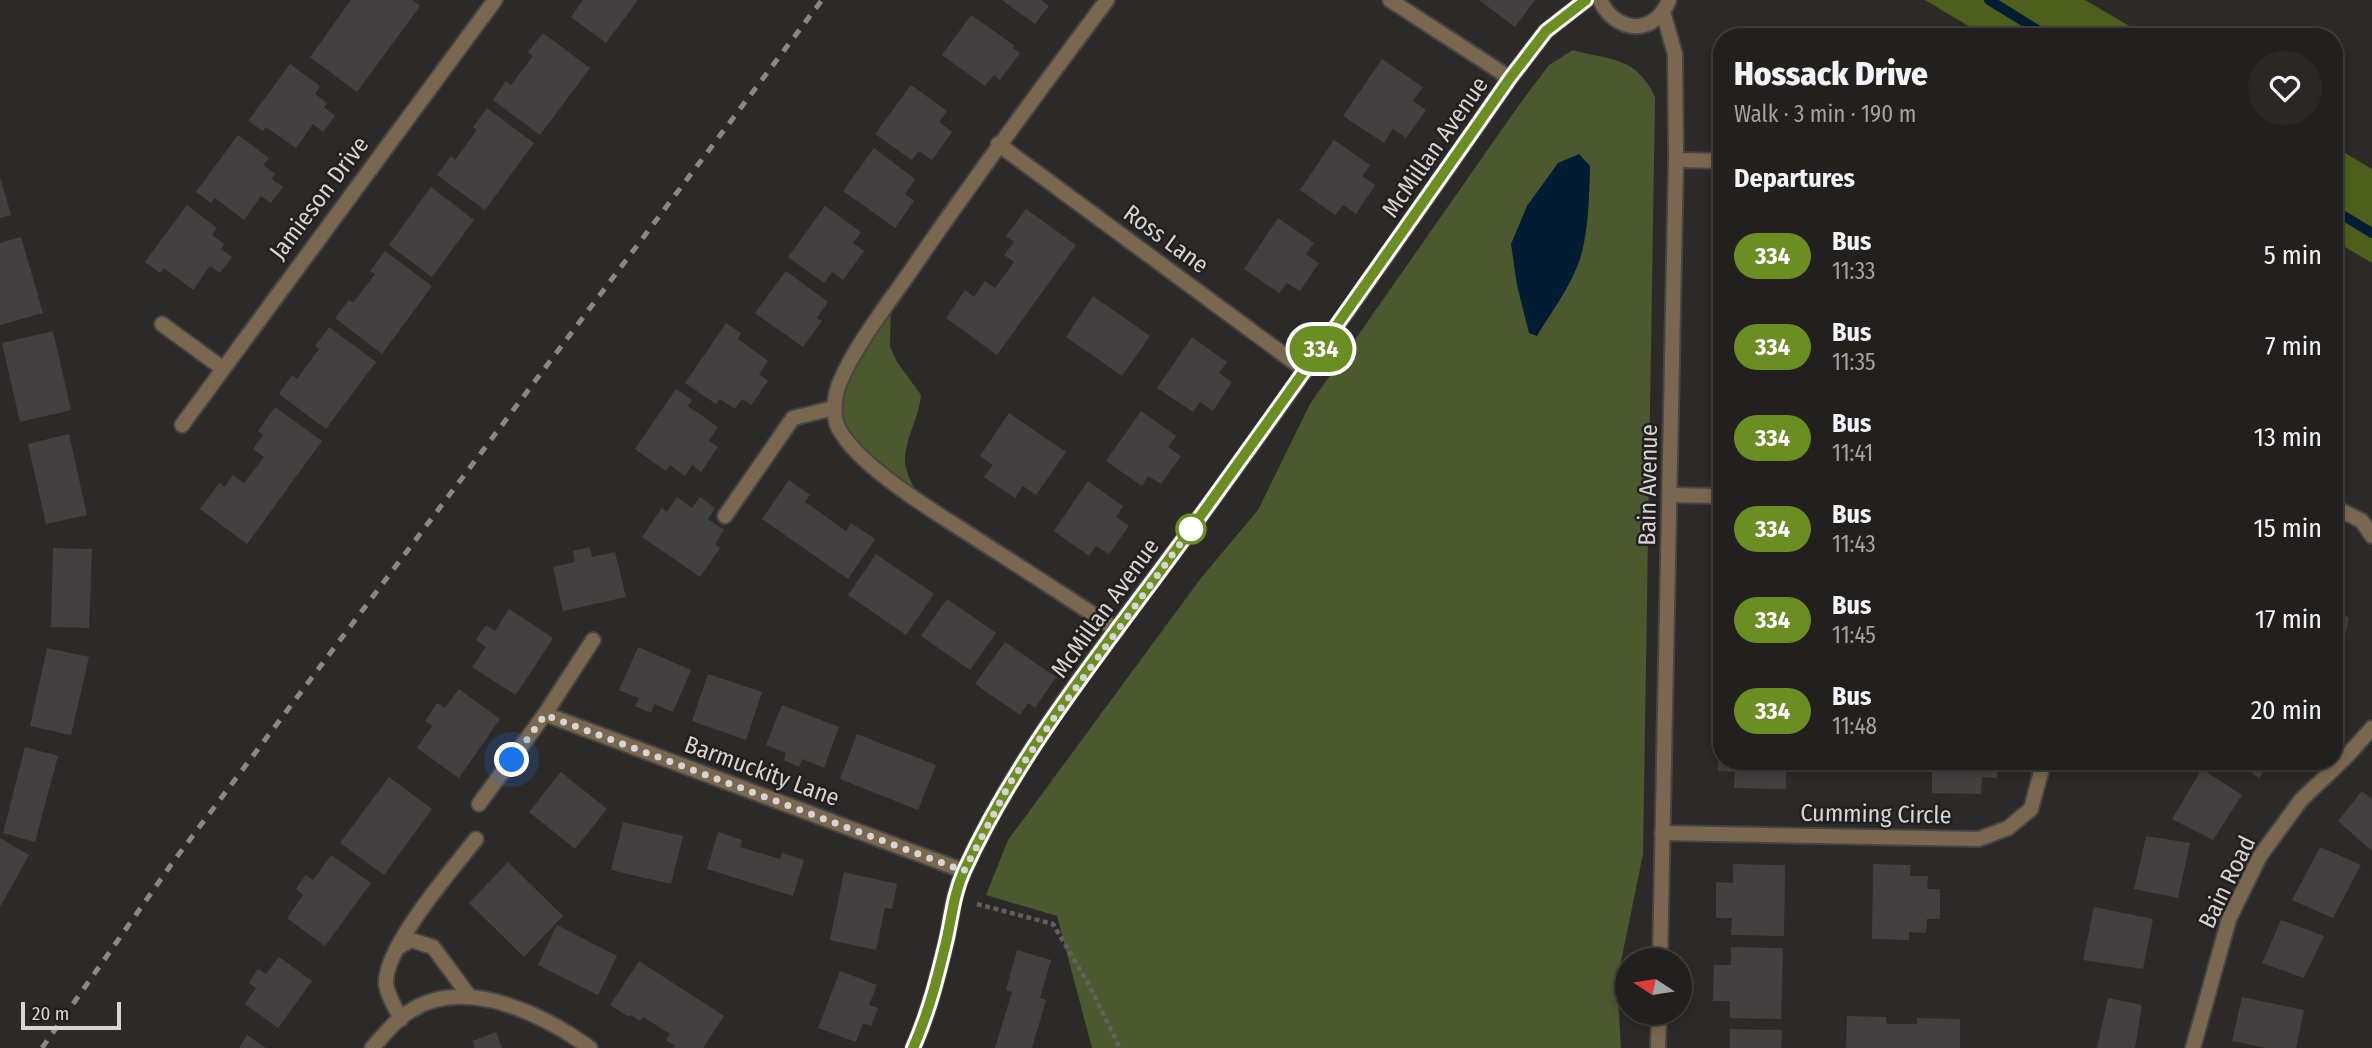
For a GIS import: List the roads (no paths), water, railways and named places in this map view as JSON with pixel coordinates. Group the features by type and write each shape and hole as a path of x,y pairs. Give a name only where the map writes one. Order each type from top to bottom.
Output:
{"street":[{"path":"1107,0 998,144 891,300 839,384 834,408 838,427 850,443 883,475 1117,630"},
{"path":"1390,0 1510,78"},
{"name":"McMillan Avenue","path":"913,1048 928,1014 953,898 964,871 1010,783 1117,630 1306,371 1510,78 1546,31 1586,0"},
{"path":"1600,0 1606,11 1623,24 1645,25 1666,6"},
{"name":"Jamieson Drive","path":"182,425 493,1"},
{"name":"Bain Avenue","path":"1660,948 1676,160 1675,54 1666,6"},
{"name":"Ross Lane","path":"998,144 1306,371"},
{"path":"1676,160 1713,161"},
{"path":"162,324 222,368"},
{"path":"725,516 793,418 834,408"},
{"path":"1671,495 1713,496"},
{"path":"2343,512 2362,521 2372,536"},
{"path":"479,804 545,715 593,640"},
{"name":"Barmuckity Lane","path":"545,715 964,871"},
{"name":"Bain Road","path":"2343,760 2372,727"},
{"name":"Cumming Circle","path":"1662,833 1979,839 2008,828 2031,809 2042,770"},
{"name":"Bain Road","path":"2193,1048 2229,919 2260,856 2301,800 2332,770"},
{"path":"401,1019 386,986 387,974 414,919 475,839"},
{"path":"399,947 411,940 433,947 470,998"},
{"path":"372,1048 412,1010 429,1003 470,998 505,1003 549,1022 590,1048"},
{"path":"1658,1048 1659,1026"}],"water":[{"path":"1579,154 1590,166 1583,248 1572,279 1537,336 1529,333 1517,285 1511,244 1527,206 1558,163"}],"waterway":[{"path":"1989,0 2034,28"},
{"path":"2343,215 2372,233"}],"railway":[{"path":"42,1048 173,862 822,0"}]}
